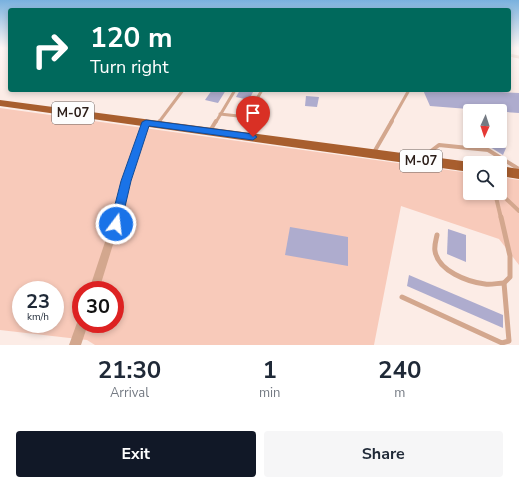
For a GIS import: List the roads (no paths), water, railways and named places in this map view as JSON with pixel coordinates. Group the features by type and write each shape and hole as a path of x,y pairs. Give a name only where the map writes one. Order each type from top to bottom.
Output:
{"highway":[{"name":"М-07","path":"0,103 463,166"},
{"path":"507,173 519,174"}],"street":[{"path":"97,281 119,212 126,181 152,123"},
{"path":"76,345 79,333"}],"lane":[{"path":"152,123 181,92"},
{"path":"210,131 234,92"},
{"path":"220,114 237,118 250,114 261,92"},
{"path":"373,154 408,92"},
{"path":"420,160 439,145 488,150 519,169"},
{"path":"437,235 435,250 445,267 464,277 485,284 504,283 510,276 510,256 497,200"},
{"path":"507,200 519,211"},
{"path":"402,297 502,343 509,341 508,314 504,283"}]}
